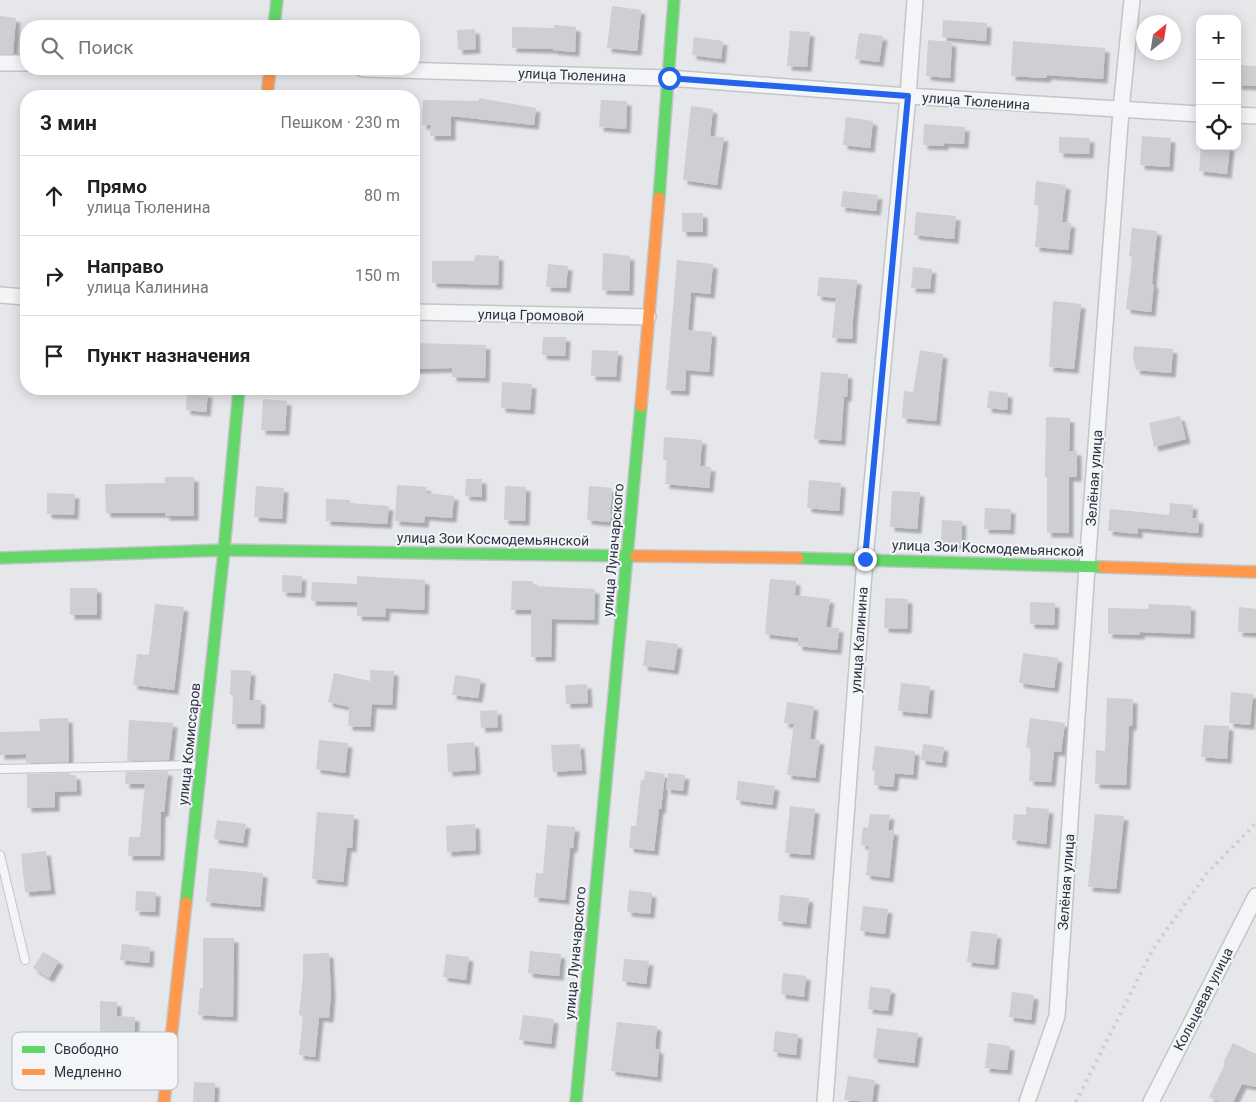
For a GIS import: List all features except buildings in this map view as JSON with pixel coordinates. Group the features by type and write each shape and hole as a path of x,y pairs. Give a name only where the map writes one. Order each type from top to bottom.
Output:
{"main road":[{"path":"275,20 277,0"},
{"name":"улица Луначарского","path":"576,1102 628,555 674,0"},
{"path":"268,90 269,75"},
{"name":"улица Комиссаров","path":"172,1032 202,765 238,395"},
{"name":"улица Зои Космодемьянской","path":"0,558 224,550 865,559 1256,572"}],"street":[{"name":"улица Калинина","path":"824,1102 865,559 916,0"},
{"name":"Зелёная улица","path":"1028,1102 1058,1016 1087,567 1121,110 1132,0"},
{"path":"0,63 20,64"},
{"name":"улица Тюленина","path":"420,71 669,78 908,96 1196,114"},
{"path":"1241,115 1256,116"},
{"path":"0,295 20,296"},
{"name":"улица Громовой","path":"420,312 648,318"},
{"name":"Кольцевая улица","path":"1151,1102 1256,896"}],"lane":[{"path":"0,769 202,765"},
{"path":"0,856 25,960"}],"railway":[{"path":"1076,1102 1153,949 1207,873 1256,823"}],"traffic: fast":[{"path":"275,20 277,0"},
{"path":"659,198 674,0"},
{"path":"186,903 224,550 238,395"},
{"path":"576,1102 641,406"},
{"path":"0,558 224,550 636,556"},
{"path":"798,558 1103,567"}],"traffic: slow":[{"path":"268,90 269,75"},
{"path":"641,406 659,198"},
{"path":"636,556 798,558"},
{"path":"1103,567 1256,572"},
{"path":"172,1032 186,903"},
{"path":"164,1102 165,1090"}],"route":[{"path":"669,78 908,96 865,559"}]}
